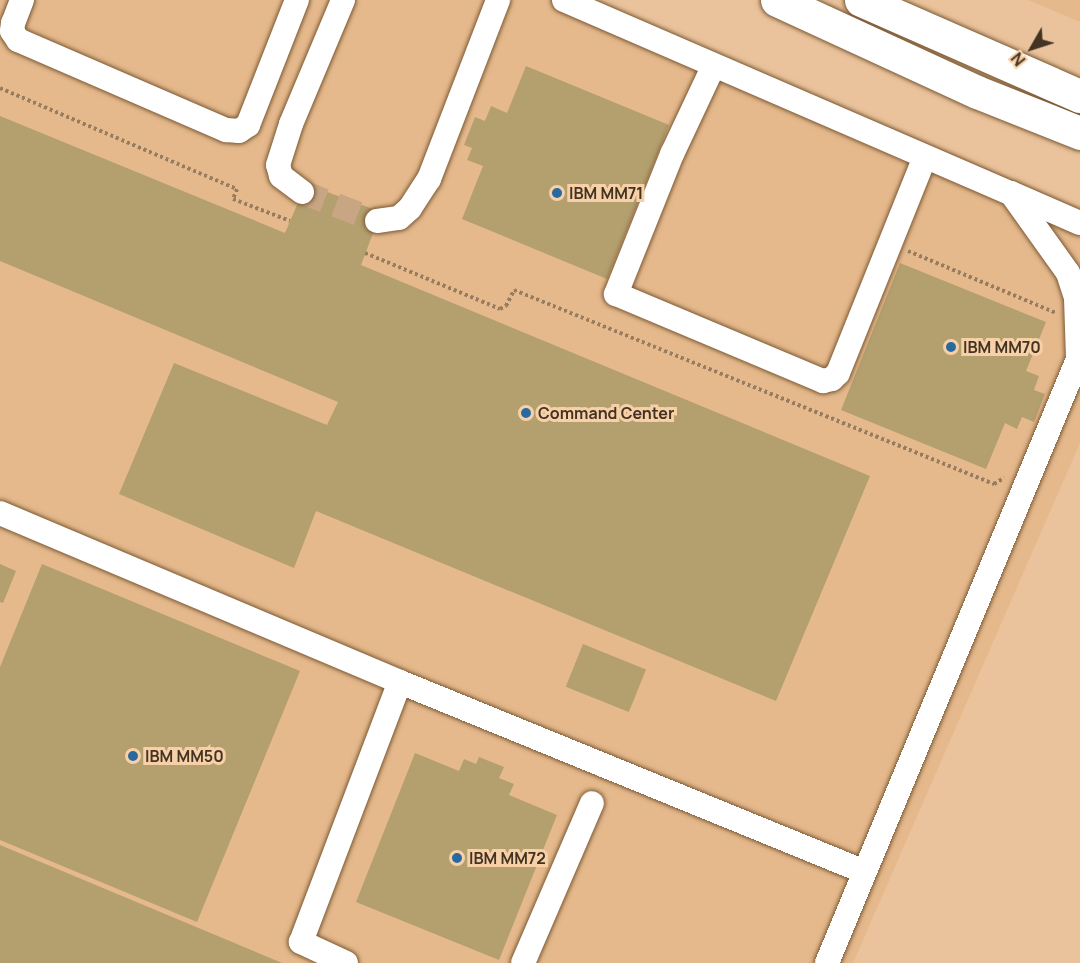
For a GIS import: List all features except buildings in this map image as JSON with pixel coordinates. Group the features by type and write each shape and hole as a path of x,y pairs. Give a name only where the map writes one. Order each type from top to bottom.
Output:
{"highway":[{"path":"777,0 1080,142"},
{"path":"861,0 1077,94"},
{"path":"977,92 1080,133"}],"street":[{"path":"22,0 12,32 18,40 226,130 239,131 248,125 297,0"},
{"path":"302,192 281,176 278,165 291,124 343,0"},
{"path":"377,221 399,218 429,179 498,0"},
{"path":"564,0 713,67 1080,223"},
{"path":"713,67 672,154 616,294 823,381 832,380 838,374 925,157"},
{"path":"826,963 1078,359 1074,265 1011,194"},
{"path":"0,513 400,682 865,872"},
{"path":"346,963 301,942 400,682"},
{"path":"523,963 592,802"}],"path":[{"path":"0,88 237,189 233,199 290,221"},
{"path":"891,244 1061,316"},
{"path":"365,253 500,309 506,306 514,290 994,484 1007,474"}],"shaded area":[{"path":"0,0 594,0 1080,208 1080,443 853,963 0,963"},
{"path":"1028,0 1080,0 1080,22"}],"tunnel":[{"path":"302,192 377,221"}],"place":[{"name":"IBM MM71","path":"557,193"},
{"name":"IBM MM70","path":"951,347"},
{"name":"Command Center","path":"526,413"},
{"name":"IBM MM50","path":"133,756"},
{"name":"IBM MM72","path":"457,858"}]}
